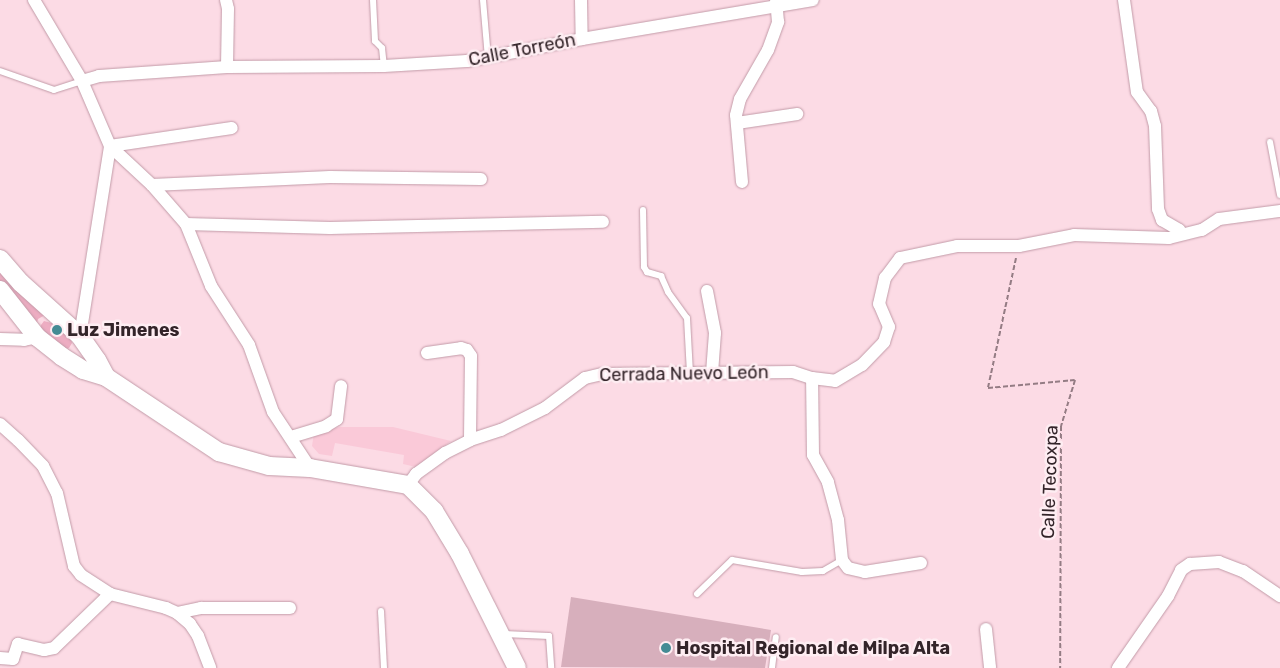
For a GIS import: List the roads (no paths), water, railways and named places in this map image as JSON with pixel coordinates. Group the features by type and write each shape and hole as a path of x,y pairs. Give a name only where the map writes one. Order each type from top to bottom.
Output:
{"main road":[{"path":"0,258 21,283 59,315 80,336 97,360 106,378"},
{"path":"0,290 37,337 61,356 83,370 106,378 220,452 269,466 310,468 408,485 434,511 460,554 517,668"},
{"path":"37,337 40,320 50,315 59,315"},
{"path":"61,356 69,355 78,348 80,336"}],"street":[{"path":"34,0 82,81 110,146 152,185 186,224 211,286 249,345 273,412 310,468"},
{"path":"45,0 46,20"},
{"path":"226,0 228,8 227,67"},
{"path":"581,0 582,39"},
{"name":"Calle Torreón","path":"82,81 99,76 227,67 384,66 467,62 776,2 813,0"},
{"path":"1124,0 1138,92 1151,112 1155,126 1158,209 1162,220 1180,230 1182,234"},
{"path":"742,182 736,115 740,99 768,50 778,22 776,2"},
{"path":"737,123 797,114"},
{"path":"110,146 232,128"},
{"path":"80,336 110,146"},
{"path":"152,185 330,177 481,179"},
{"name":"Cerrada Nuevo León","path":"408,485 416,474 445,453 470,440 501,430 545,408 585,378 603,374 792,372 812,378 834,381 862,365 884,342 889,327 879,304 885,278 900,258 957,246 1019,246 1074,235 1169,238 1202,230 1219,219 1280,211"},
{"path":"186,224 330,228 603,222"},
{"path":"707,291 715,333 712,373"},
{"path":"0,339 24,340 37,337"},
{"path":"427,353 461,348 467,350 471,356 470,440"},
{"path":"812,378 813,455 828,482 838,520 842,560 848,568 865,572 920,563"},
{"path":"291,438 326,426 337,419 341,386"},
{"path":"0,424 42,466 57,493 74,566 90,583 110,594 166,608 177,613 190,624 198,636 210,668"},
{"path":"1118,668 1168,596 1181,570 1190,564 1219,562 1243,571 1280,596"},
{"path":"0,658 13,659 18,644 44,650 54,648 110,594"},
{"path":"177,613 202,608 290,608"},
{"path":"986,629 990,668"}],"lane":[{"path":"372,0 375,40 382,48 384,66"},
{"path":"483,0 488,58"},
{"path":"0,71 54,90 82,81"},
{"path":"1270,142 1280,195"},
{"path":"643,210 644,267 647,272 661,276 668,292 687,318 690,373"},
{"path":"697,594 732,560 802,572 823,570 842,560"},
{"path":"381,611 384,668"},
{"path":"500,634 548,636 551,668"},
{"path":"772,668 776,637"}],"place":[{"name":"Luz Jimenes","path":"57,330"},
{"name":"Hospital Regional de Milpa Alta","path":"666,648"}]}
